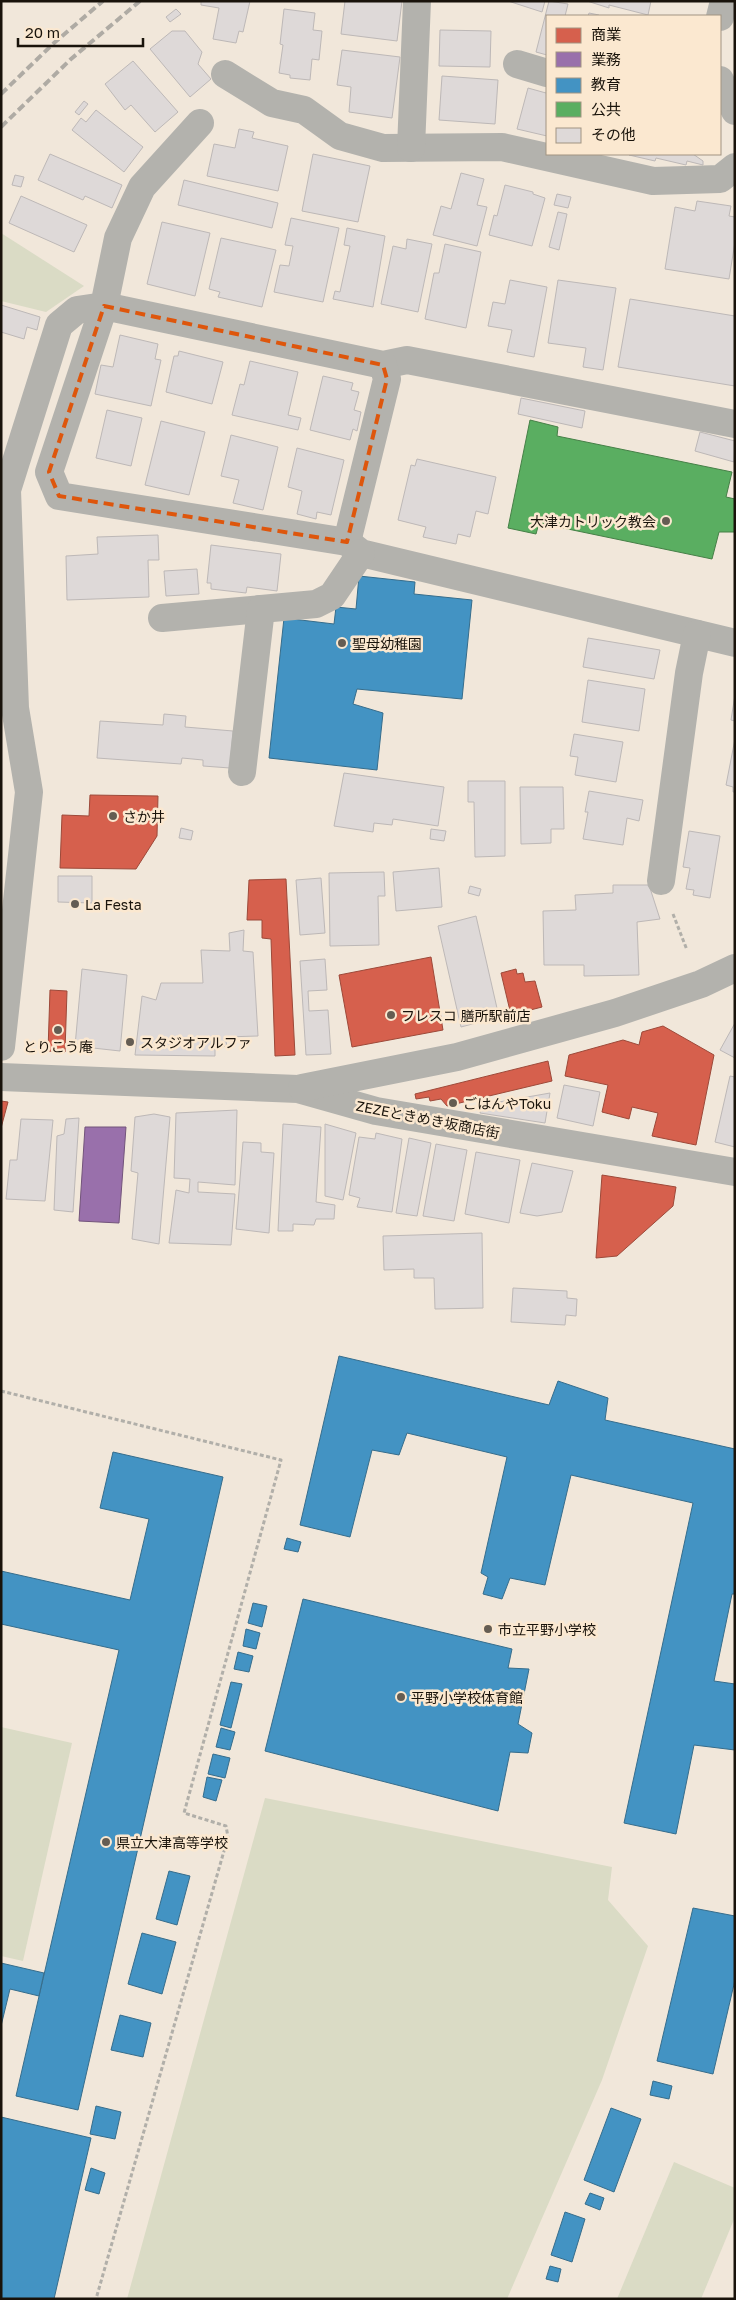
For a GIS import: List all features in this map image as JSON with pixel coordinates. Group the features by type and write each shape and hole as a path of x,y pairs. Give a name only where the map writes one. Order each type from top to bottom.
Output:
{"street":[{"path":"412,148 417,1"},
{"path":"720,15 724,1"},
{"path":"517,64 546,73"},
{"path":"225,74 272,103 304,110 340,136 383,148 502,148 653,181 720,179 735,167"},
{"path":"200,123 142,187 118,238 104,306 49,472 59,496 354,548 735,643"},
{"path":"1,1047 9,915 30,792 15,708 7,490 59,325 77,310 104,306 383,365 407,360 735,424"},
{"path":"162,618 316,604 332,596 354,548 386,379 383,365"},
{"path":"242,772 261,608"},
{"path":"661,880 689,673 697,634"},
{"path":"298,1089 457,1058 615,1013 700,984 735,968"},
{"name":"ZEZEときめき坂商店街","path":"1,1077 298,1089 376,1111 735,1172"}],"path":[{"path":"673,912 690,956"},
{"path":"1,1391 281,1460 184,1812 226,1826 228,1837 96,2299"}],"highlighted area":[{"path":"104,306 383,365 387,379 347,542 59,496 49,472"}],"green space":[{"path":"1,233 84,286 46,312 1,301"},
{"path":"1,1727 72,1743 23,1961 1,1956"},
{"path":"265,1798 612,1867 608,1900 648,1946 602,2080 507,2299 127,2299"},
{"path":"674,2162 735,2188 735,2217 701,2299 617,2299"}],"building: 商業":[{"path":"90,795 158,796 157,836 136,869 60,868 62,815 89,816"},
{"path":"286,879 295,1055 275,1056 271,939 262,938 262,920 247,920 249,880"},
{"path":"431,957 443,1030 352,1047 339,975"},
{"path":"516,969 517,974 523,973 525,982 535,981 542,1007 511,1015 501,973"},
{"path":"50,990 67,991 65,1052 48,1051"},
{"path":"663,1026 714,1055 696,1145 652,1136 658,1113 632,1107 629,1119 602,1112 608,1085 565,1076 569,1055 623,1040 639,1045 642,1032"},
{"path":"548,1061 552,1081 447,1106 441,1099 430,1101 429,1097 416,1099 415,1094"},
{"path":"1,1101 8,1102 1,1128"},
{"path":"602,1175 676,1187 673,1206 617,1256 596,1258"}],"building: 業務":[{"path":"85,1127 126,1127 119,1223 79,1221"}],"building: 教育":[{"path":"359,576 415,582 414,594 472,600 462,699 357,689 353,704 383,713 377,770 269,758 284,618 334,624 336,607 356,609"},
{"path":"339,1356 549,1405 558,1381 608,1398 605,1420 735,1449 735,1594 732,1594 714,1681 735,1684 735,1750 694,1745 676,1834 624,1823 693,1503 571,1475 545,1585 510,1578 502,1599 483,1594 488,1577 481,1573 507,1457 407,1433 399,1455 372,1450 350,1537 300,1525"},
{"path":"113,1452 223,1477 78,2110 16,2096 119,1650 1,1624 1,1571 130,1600 149,1519 100,1508"},
{"path":"287,1538 301,1542 298,1552 284,1549"},
{"name":"平野小学校体育館","path":"303,1599 512,1649 508,1668 529,1669 518,1724 532,1733 528,1753 510,1752 498,1811 265,1751"},
{"path":"253,1603 267,1606 262,1627 248,1623"},
{"path":"246,1629 260,1633 256,1649 243,1646"},
{"path":"238,1652 253,1656 249,1672 234,1669"},
{"path":"231,1682 242,1684 231,1728 220,1725"},
{"path":"221,1728 235,1732 230,1750 216,1747"},
{"path":"213,1754 230,1758 225,1778 208,1774"},
{"path":"207,1777 222,1780 216,1801 203,1797"},
{"path":"169,1871 190,1876 177,1925 156,1919"},
{"path":"693,1908 735,1916 735,1980 713,2074 657,2061"},
{"path":"142,1933 176,1942 162,1994 128,1984"},
{"path":"1,1963 44,1973 39,1996 10,1989 1,2026"},
{"path":"120,2015 151,2023 143,2057 111,2050"},
{"path":"653,2081 672,2086 669,2099 650,2095"},
{"path":"96,2106 121,2112 115,2139 90,2134"},
{"path":"611,2108 641,2119 614,2192 584,2180"},
{"path":"1,2117 91,2138 54,2299 1,2299"},
{"path":"91,2168 105,2173 99,2194 85,2190"},
{"path":"590,2193 604,2198 600,2210 585,2204"},
{"path":"565,2212 585,2219 572,2262 551,2255"},
{"path":"550,2266 561,2269 558,2282 546,2279"}],"building: 公共":[{"path":"530,420 558,427 557,436 732,472 726,497 735,499 735,532 719,532 712,559 539,523 536,534 508,528"}],"building: その他":[{"path":"201,1 250,1 243,32 239,31 236,43 213,39 219,8 201,5"},
{"path":"345,1 402,1 397,41 341,34"},
{"path":"508,1 545,1 542,12"},
{"path":"549,1 568,4 565,15 546,15 546,55 536,52"},
{"path":"587,1 651,1 648,15 609,5 609,8"},
{"path":"176,9 181,14 170,22 166,17"},
{"path":"284,9 315,13 313,30 322,31 319,60 312,59 310,80 290,78 290,75 279,73 283,45 280,44"},
{"path":"440,30 491,31 490,67 439,66"},
{"path":"172,31 185,31 202,52 198,64 211,79 190,97 150,49"},
{"path":"342,50 400,57 392,118 349,112 351,87 337,85"},
{"path":"133,61 178,112 155,132 131,105 125,110 105,84"},
{"path":"442,76 498,80 495,124 439,120"},
{"path":"528,88 546,93 546,136 517,129"},
{"path":"84,101 88,104 79,115 75,112"},
{"path":"96,110 143,147 124,172 72,130 81,118 86,122"},
{"path":"239,129 254,132 252,138 288,146 278,191 207,176 214,144 235,148"},
{"path":"50,154 122,185 112,208 85,196 83,200 38,180"},
{"path":"313,154 370,166 358,222 302,211"},
{"path":"629,155 694,155 703,161 703,165 687,161 686,165 656,158 655,161"},
{"path":"461,173 484,179 477,205 487,207 477,246 433,235 441,206 451,209"},
{"path":"15,175 24,177 21,187 12,185"},
{"path":"184,180 278,203 272,228 178,205"},
{"path":"505,185 533,192 533,194 545,198 532,246 489,235 494,215 497,216"},
{"path":"557,194 571,197 568,208 554,205"},
{"path":"21,196 87,225 74,252 9,223"},
{"path":"697,201 731,206 729,216 735,217 735,242 729,279 665,269 675,207 695,211"},
{"path":"558,212 567,214 559,250 549,247"},
{"path":"291,218 339,228 323,302 274,292 280,265 289,266 293,246 285,245"},
{"path":"162,222 210,233 195,296 147,284"},
{"path":"347,228 385,236 373,307 333,299 335,291 340,292 350,246 344,245"},
{"path":"221,238 276,250 262,307 218,297 220,292 209,289"},
{"path":"407,239 432,244 418,312 381,304 393,246 406,249"},
{"path":"445,244 481,252 466,328 425,319 434,273 439,273"},
{"path":"510,280 547,287 534,357 507,352 512,330 488,326 493,302 505,304"},
{"path":"558,280 616,288 603,370 583,367 586,348 548,343"},
{"path":"630,299 735,316 735,386 618,367"},
{"path":"1,305 40,317 37,330 27,327 24,339 1,332"},
{"path":"120,335 158,344 155,359 161,360 151,406 95,394 101,365 113,367"},
{"path":"179,351 223,362 212,404 166,392 174,356 178,356"},
{"path":"250,361 298,372 288,415 301,418 298,430 232,415 240,384 244,385"},
{"path":"323,376 353,383 351,390 359,392 354,410 361,412 357,431 353,429 350,440 310,430"},
{"path":"521,398 585,411 582,428 518,414"},
{"path":"107,410 142,418 131,466 96,458"},
{"path":"161,421 205,432 189,495 145,485"},
{"path":"700,432 735,441 734,462 695,451"},
{"path":"231,435 278,447 263,510 233,503 239,480 221,476"},
{"path":"297,448 344,460 331,515 317,512 316,519 297,514 302,491 288,487"},
{"path":"417,459 496,477 488,514 476,511 470,537 458,534 456,544 423,537 426,527 398,520 411,465 415,466"},
{"path":"158,535 159,560 148,560 149,597 67,600 66,556 98,554 97,537"},
{"path":"211,545 281,554 277,591 247,587 246,593 211,589 211,583 207,583"},
{"path":"197,569 199,594 166,596 164,571"},
{"path":"588,638 660,650 654,679 583,667"},
{"path":"588,680 645,689 639,731 582,722"},
{"path":"735,695 735,721 731,720"},
{"path":"164,714 186,716 185,727 233,731 230,768 203,766 203,760 182,758 181,764 97,758 100,721 163,725"},
{"path":"574,734 623,742 616,782 575,775 578,757 570,756"},
{"path":"735,739 735,792 733,792 733,787 726,785"},
{"path":"344,773 444,787 438,826 393,819 392,825 374,823 373,832 334,826"},
{"path":"468,781 505,781 505,856 475,857 474,802 468,802"},
{"path":"520,787 563,787 564,829 551,829 551,843 521,844"},
{"path":"589,791 643,800 639,821 627,818 623,845 583,839 588,812 585,812"},
{"path":"181,828 193,831 191,840 179,838"},
{"path":"431,829 446,831 444,841 430,839"},
{"path":"689,831 720,836 710,898 693,895 694,890 686,889 690,868 683,867"},
{"path":"439,868 442,907 396,911 393,872"},
{"path":"384,872 385,896 378,896 379,945 330,946 329,873"},
{"path":"58,876 92,876 92,903 58,902"},
{"path":"321,878 325,933 300,935 296,880"},
{"path":"613,885 649,885 660,919 637,922 639,975 584,976 584,965 544,965 543,911 576,910 575,895 613,893"},
{"path":"470,886 481,889 479,896 468,893"},
{"path":"476,916 499,1017 461,1027 438,926"},
{"path":"244,930 243,951 253,952 258,1036 225,1037 227,1046 215,1048 215,1056 135,1055 142,996 156,1000 161,983 203,983 201,950 230,951 229,933"},
{"path":"325,959 327,990 308,991 309,1011 328,1010 331,1054 306,1055 300,961"},
{"path":"82,969 127,975 120,1051 75,1046"},
{"path":"735,1023 735,1058 720,1050"},
{"path":"730,1076 735,1077 735,1147 715,1142"},
{"path":"564,1085 600,1092 593,1126 557,1118"},
{"path":"550,1093 545,1123 480,1113 482,1105"},
{"path":"237,1110 235,1185 198,1182 198,1192 235,1194 231,1245 169,1243 176,1190 189,1193 190,1179 174,1178 176,1113"},
{"path":"154,1114 170,1117 159,1244 132,1239 138,1173 131,1171 135,1117"},
{"path":"79,1118 73,1212 54,1210 57,1136 64,1134 66,1119"},
{"path":"21,1119 53,1120 45,1201 6,1199 10,1160 17,1160"},
{"path":"283,1124 321,1127 316,1202 335,1205 334,1219 316,1219 314,1225 293,1224 293,1231 278,1231"},
{"path":"325,1124 356,1133 343,1200 325,1196"},
{"path":"376,1133 402,1139 392,1212 357,1207 360,1198 349,1195 359,1137 375,1139"},
{"path":"409,1138 431,1143 417,1216 396,1213"},
{"path":"243,1142 261,1143 261,1152 274,1153 269,1233 236,1229"},
{"path":"436,1144 467,1150 454,1221 423,1216"},
{"path":"476,1152 520,1160 509,1223 465,1214"},
{"path":"532,1163 573,1171 562,1212 537,1216 520,1213"},
{"path":"482,1233 483,1308 435,1309 434,1278 414,1278 414,1269 384,1270 383,1236"},
{"path":"513,1288 567,1291 567,1298 577,1299 576,1316 566,1315 565,1325 511,1322"}],"railway":[{"path":"1,94 54,43 103,1"},
{"path":"1,127 71,59 140,1"}],"place":[{"name":"大津カトリック教会","path":"666,521"},
{"name":"聖母幼稚園","path":"342,643"},
{"name":"さか井","path":"113,816"},
{"name":"La Festa","path":"75,904"},
{"name":"フレスコ 膳所駅前店","path":"391,1015"},
{"name":"とりこう庵","path":"58,1030"},
{"name":"スタジオアルファ","path":"130,1042"},
{"name":"ごはんやToku","path":"453,1103"},
{"name":"市立平野小学校","path":"488,1629"},
{"name":"平野小学校体育館","path":"401,1697"},
{"name":"県立大津高等学校","path":"106,1842"}]}
